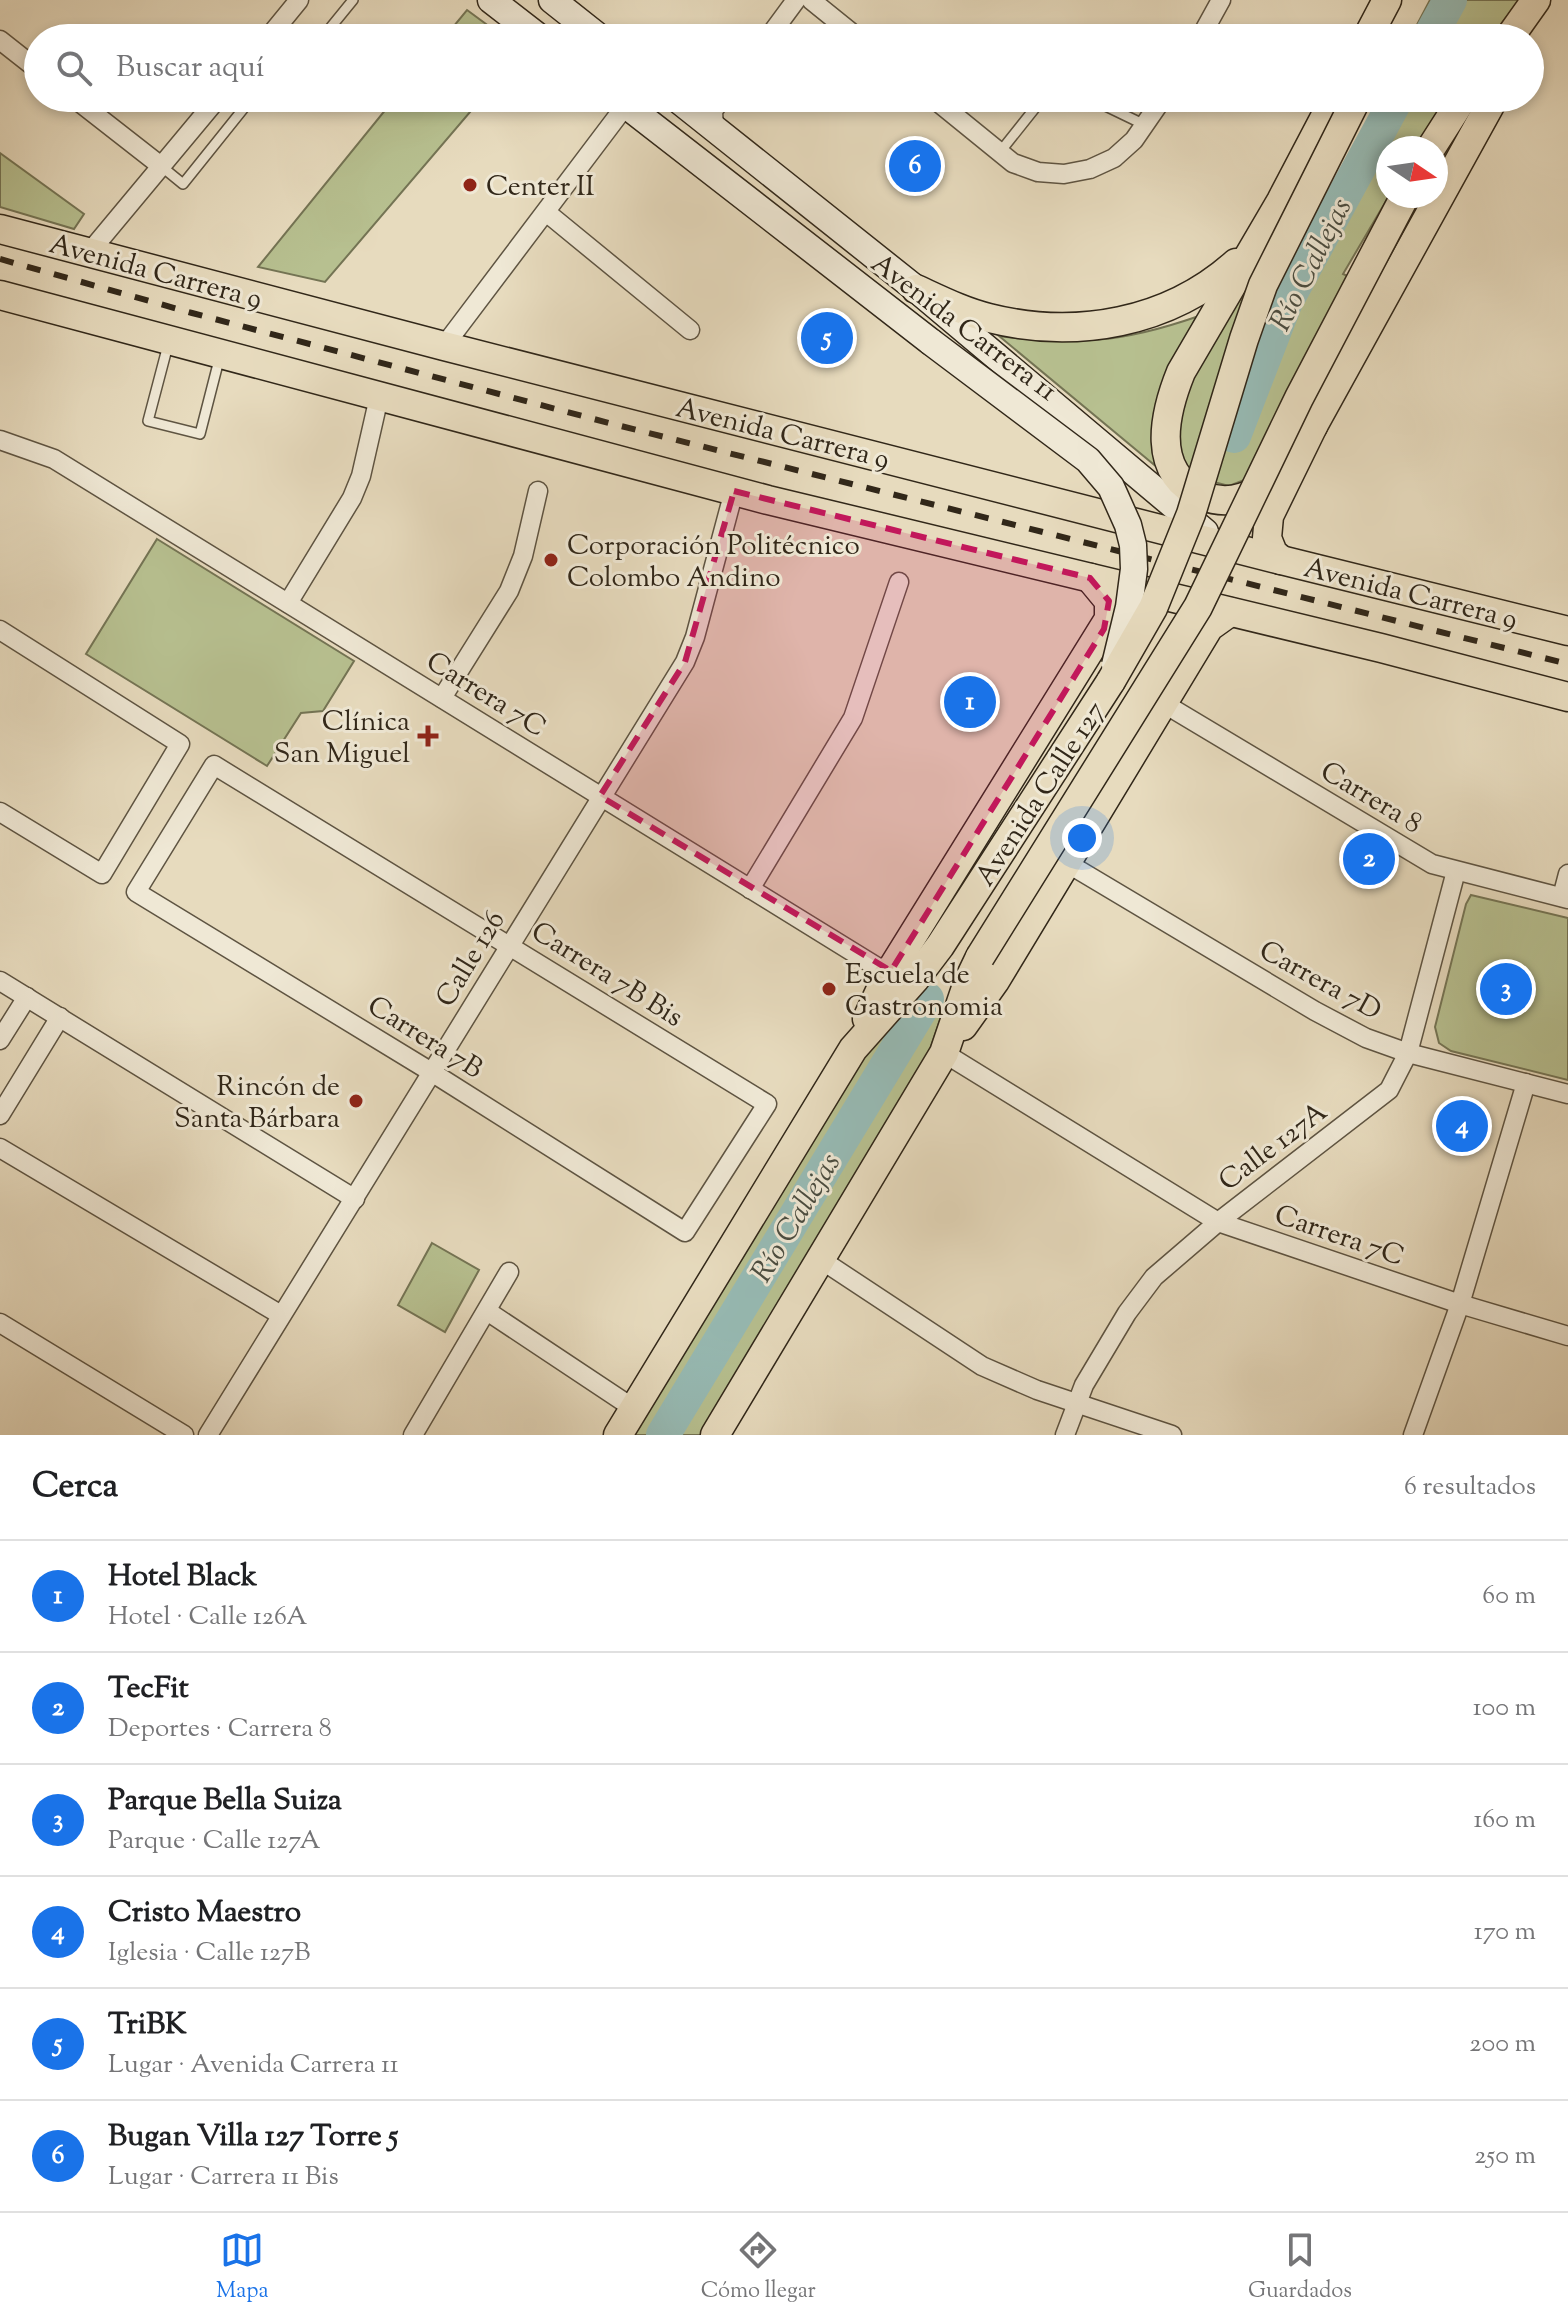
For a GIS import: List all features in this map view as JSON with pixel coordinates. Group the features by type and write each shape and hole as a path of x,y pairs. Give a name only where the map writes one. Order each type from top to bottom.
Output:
{"main road":[{"path":"491,0 522,24"},
{"path":"552,0 582,24"},
{"path":"1379,20 1407,0"},
{"path":"1519,24 1536,0"},
{"path":"1532,24 1543,0"},
{"name":"Avenida Carrera 11","path":"636,112 1088,460 1111,487 1133,545 1134,569 1129,607 1111,681"},
{"name":"Avenida Carrera 11","path":"708,112 1219,545"},
{"path":"1313,426 1264,486 1235,500 1211,499 1194,492 1179,479 1166,453 1166,421 1181,372 1327,112"},
{"name":"Avenida Calle 127","path":"618,1435 853,1049 940,946 1111,681 1153,608 1191,514 1263,285 1350,112"},
{"path":"1438,136 1454,112"},
{"path":"1281,560 1269,544 1267,522 1313,426 1486,112"},
{"name":"Avenida Calle 127","path":"715,1435 944,1053 968,982 980,957 1198,607 1299,398 1399,208"},
{"name":"Avenida Carrera 9","path":"0,229 1219,545 1568,631"},
{"path":"916,289 986,318 1023,326 1098,326 1170,306 1203,289 1254,246"},
{"path":"1,298 734,491 1381,648 1568,697"},
{"path":"853,1049 891,971 1109,619 1109,601 1090,578"},
{"path":"944,1053 995,981 1209,627 1230,612"}],"street":[{"path":"778,24 796,0"},
{"path":"811,0 841,24"},
{"path":"1208,24 1221,0"},
{"path":"279,24 293,2"},
{"path":"0,40 24,59"},
{"path":"92,112 161,166"},
{"path":"88,254 206,112"},
{"path":"444,346 546,212 614,112"},
{"path":"950,112 1013,163 1038,172 1064,174 1090,169 1114,158 1140,133 1154,112"},
{"path":"546,212 690,330"},
{"path":"288,603 352,498 361,476 379,397"},
{"name":"Carrera 7C","path":"0,440 54,459 877,967 891,971"},
{"path":"442,698 509,591 523,556 538,491"},
{"name":"Calle 126","path":"208,1435 685,662 695,637 734,491"},
{"path":"750,889 853,718 899,582"},
{"path":"0,630 180,744 102,874 0,812"},
{"name":"Carrera 8","path":"1163,703 1432,864 1565,898"},
{"name":"Carrera 7B Bis","path":"136,892 214,765 767,1104 685,1232"},
{"name":"Carrera 7D","path":"1067,863 1315,1011 1366,1038 1408,1053 1568,1094"},
{"name":"Calle 127A","path":"1065,1435 1077,1402 1127,1313 1154,1277 1218,1222 1389,1090 1408,1053 1456,871"},
{"path":"1565,898 1568,874"},
{"name":"Carrera 7B","path":"136,892 433,1073 685,1232"},
{"path":"891,971 911,968 940,946"},
{"path":"0,981 355,1199"},
{"path":"0,1040 27,997"},
{"path":"0,1115 60,1017"},
{"name":"Carrera 7C","path":"944,1053 1218,1222 1460,1304 1568,1336"},
{"path":"1413,1435 1460,1304 1526,1083"},
{"path":"0,1148 281,1315"},
{"path":"820,1259 982,1366 1037,1390 1172,1435"},
{"path":"413,1435 509,1272"},
{"path":"487,1311 633,1408"},
{"path":"0,1323 184,1435"}],"lane":[{"path":"333,24 353,0"},
{"path":"161,166 183,184 241,112"},
{"path":"1000,152 1032,112"},
{"path":"1109,112 1140,133"},
{"path":"169,342 148,421 200,434 220,355"}],"highlighted area":[{"path":"734,491 1090,578 1109,601 1104,629 891,971 600,796 685,662"}],"green space":[{"path":"1430,0 1520,0 1501,24 1417,24"},
{"path":"467,10 486,24 456,24"},
{"path":"384,112 470,112 325,282 258,267"},
{"path":"1373,112 1438,112 1424,136 1376,136 1376,208 1382,208 1343,274 1372,287 1257,475 1229,486 1191,476 1178,453 1175,412 1192,368 1286,215 1315,225"},
{"path":"0,153 84,214 74,229 0,207"},
{"path":"1196,317 1159,400 1164,473 999,336 1052,341 1099,340 1146,332"},
{"path":"157,539 354,661 323,711 301,713 267,766 86,654"},
{"path":"1471,895 1568,918 1568,1080 1451,1051 1439,1043 1435,1027 1466,904"},
{"path":"918,999 942,1014 929,1052 706,1435 628,1435 867,1049"},
{"path":"432,1243 479,1270 445,1332 398,1305"}],"waterway":[{"name":"Río Callejas","path":"1437,24 1450,0"},
{"name":"Río Callejas","path":"1234,436 1285,304 1389,112"},
{"name":"Río Callejas","path":"663,1435 927,999"}],"railway":[{"path":"0,259 609,423 1568,664"}],"place":[{"name":"Bugan Villa 127 Torre 5","path":"915,166"},
{"name":"Center II","path":"470,185"},
{"name":"TriBK","path":"827,338"},
{"name":"Corporación Politécnico Colombo Andino","path":"551,560"},
{"name":"Hotel Black","path":"970,702"},
{"name":"Clínica San Miguel","path":"428,736"},
{"name":"TecFit","path":"1369,859"},
{"name":"Escuela de Gastronomia","path":"829,989"},
{"name":"Parque Bella Suiza","path":"1506,989"},
{"name":"Rincón de Santa Bárbara","path":"356,1101"},
{"name":"Cristo Maestro","path":"1462,1126"}]}
